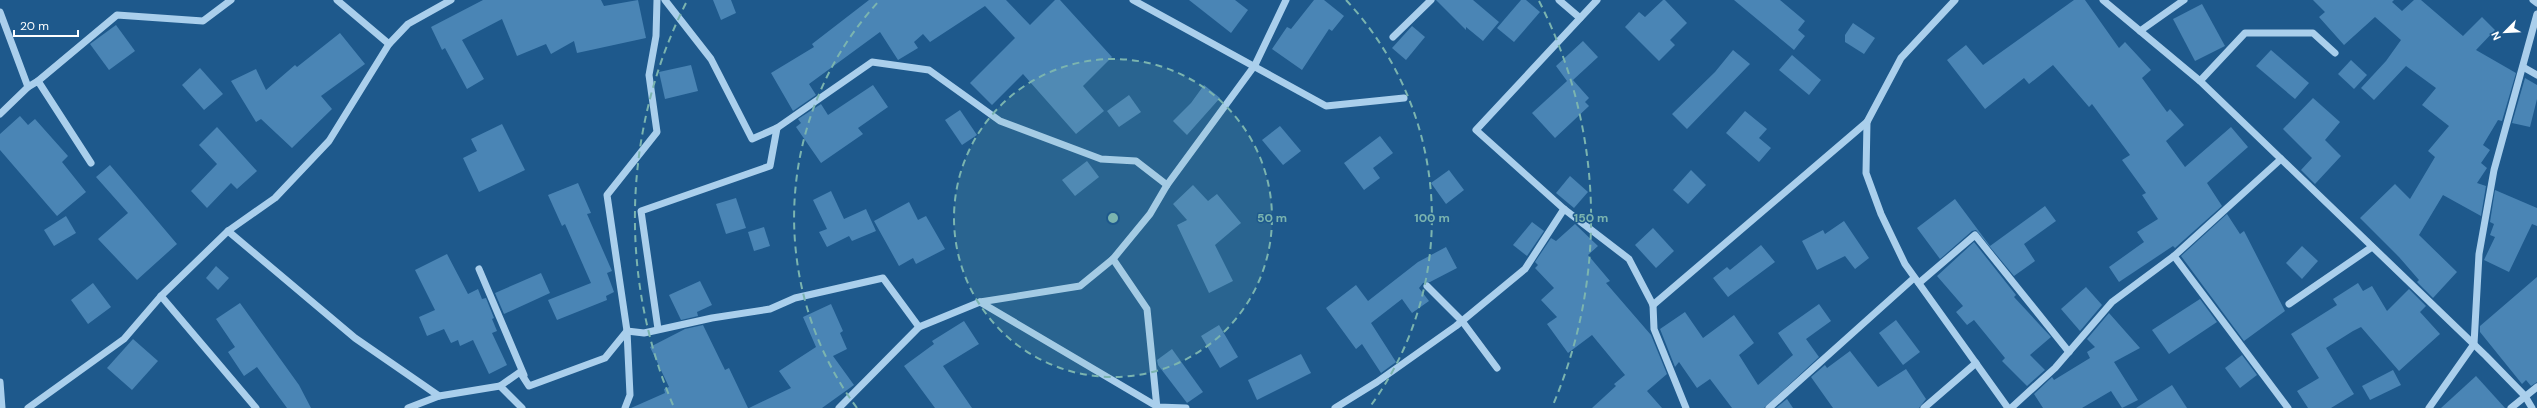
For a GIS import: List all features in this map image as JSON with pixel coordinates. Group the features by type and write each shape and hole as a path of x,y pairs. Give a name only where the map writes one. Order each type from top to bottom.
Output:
{"street":[{"path":"0,114 28,87 38,81 118,15 203,21 231,0"},
{"path":"337,0 389,44"},
{"path":"28,408 124,339 161,296 228,231 275,198 329,141 389,44 408,24 451,0"},
{"path":"625,408 630,395 627,331 607,195 657,132 649,75 656,36 657,0"},
{"path":"665,0 711,59 752,140 777,128 872,62 929,70 1000,121 1101,159 1136,161 1167,185"},
{"path":"1133,0 1255,65 1326,106 1404,98"},
{"path":"839,408 919,327 980,302 1080,286 1113,259 1150,214 1167,185 1255,65 1286,0"},
{"path":"1394,37 1432,0"},
{"path":"1559,0 1580,18"},
{"path":"1597,0 1476,130 1564,210 1629,259 1653,305 1654,329 1686,408"},
{"path":"1653,305 1867,122 1901,58 1956,0"},
{"path":"2103,0 2200,81 2474,344 2525,396 2532,408"},
{"path":"2140,31 2184,0"},
{"path":"2532,0 2537,3"},
{"path":"0,12 28,87"},
{"path":"2429,408 2474,344 2480,254 2494,170 2537,14"},
{"path":"2200,81 2245,33 2314,33 2335,53"},
{"path":"2523,67 2537,75"},
{"path":"38,81 91,163"},
{"path":"1867,122 1866,173 1881,214 1917,280 2009,408 2069,352 2112,302 2174,256 2281,159"},
{"path":"658,328 642,211 770,166 777,128"},
{"path":"1335,408 1377,382 1462,320 1525,269 1564,210"},
{"path":"228,231 355,338 438,396"},
{"path":"1768,408 1917,280 1975,235 2069,352"},
{"path":"2289,304 2372,247"},
{"path":"2174,256 2288,408"},
{"path":"1113,259 1147,309 1152,341 1153,380 1158,408"},
{"path":"479,269 529,386"},
{"path":"627,331 644,332 658,328 770,309 795,298 883,278 919,327"},
{"path":"1427,286 1462,320 1497,368"},
{"path":"161,296 256,408"},
{"path":"980,302 1158,408 1186,408"},
{"path":"529,386 605,358 627,331"},
{"path":"1924,408 1976,363"},
{"path":"408,408 438,396 500,386 520,372 529,386"},
{"path":"0,382 2,408"},
{"path":"500,386 522,408"},
{"path":"2511,408 2537,387"}],"building":[{"path":"483,0 601,0 604,6 638,0 646,38 577,53 574,41 551,54 546,44 517,56 502,19 462,40 484,79 467,89 445,48 442,50 431,27"},
{"path":"713,0 731,0 736,13 721,20"},
{"path":"869,0 1006,0 1030,25 1055,0 1060,0 1112,57 1083,86 1104,111 1076,134 1023,74 992,105 970,83 1015,38 985,6 930,42 923,34 914,42 918,48 898,60 880,32 809,84 816,95 793,111 771,73 814,47 812,44"},
{"path":"1189,0 1235,0 1248,10 1231,33"},
{"path":"1314,0 1324,0 1344,16 1332,31 1329,29 1302,70 1272,49 1287,27 1291,29"},
{"path":"1436,0 1473,0 1499,22 1483,41 1466,27 1466,30"},
{"path":"1521,0 1526,0 1540,12 1514,42 1497,28"},
{"path":"1663,0 1665,0 1687,23 1670,40 1675,45 1659,61 1625,27 1639,12 1645,17"},
{"path":"1734,0 1780,0 1805,21 1798,30 1805,36 1794,50"},
{"path":"2074,0 2085,0 2119,48 2125,42 2151,70 2142,78 2167,112 2170,109 2184,125 2166,141 2185,167 2231,127 2248,147 2207,183 2222,206 2175,248 2173,246 2119,282 2109,267 2144,242 2137,232 2158,219 2142,195 2146,193 2122,160 2130,155 2092,104 2089,107 2053,65 2029,84 2024,78 1985,109 1947,60 1966,45 1983,65"},
{"path":"2313,0 2394,0 2392,2 2402,11 2414,0 2421,0 2463,36 2482,17 2495,30 2476,50 2516,73 2502,121 2498,120 2483,145 2490,150 2481,163 2487,168 2477,183 2486,186 2481,216 2443,195 2419,235 2457,272 2433,298 2417,282 2419,280 2399,257 2360,218 2395,184 2410,199 2435,157 2428,151 2449,126 2422,105 2436,88 2406,66 2374,100 2361,88 2386,61 2401,40 2375,17 2344,45 2319,17 2325,12"},
{"path":"2202,4 2225,46 2195,61 2173,19"},
{"path":"1853,23 1875,38 1864,54 1845,42 1845,35"},
{"path":"116,25 135,51 109,70 90,44"},
{"path":"1412,26 1425,37 1406,60 1392,48"},
{"path":"340,33 365,64 321,96 332,109 292,148 261,119 256,122 231,81 256,69 266,90 295,65 297,67"},
{"path":"1583,41 1598,57 1573,80 1589,98 1585,102 1589,106 1555,138 1532,113 1567,81 1556,66"},
{"path":"1733,50 1750,64 1687,129 1672,114 1715,72"},
{"path":"2271,50 2309,83 2295,99 2256,66"},
{"path":"1792,55 1821,80 1809,95 1779,70"},
{"path":"2351,60 2367,75 2354,89 2338,74"},
{"path":"691,65 698,91 665,99 659,72"},
{"path":"200,68 223,94 204,110 182,85"},
{"path":"2525,78 2537,85 2537,99 2530,127 2512,123"},
{"path":"873,85 888,107 858,128 863,134 821,163 796,127 801,123 798,119 821,104 828,115"},
{"path":"1204,85 1220,98 1187,135 1173,121 1191,103"},
{"path":"1129,95 1141,112 1119,127 1107,111"},
{"path":"2313,98 2340,122 2325,140 2341,156 2315,184 2301,170 2312,158 2283,129"},
{"path":"960,110 977,135 962,145 945,120"},
{"path":"1745,111 1767,129 1759,138 1771,148 1759,162 1726,133"},
{"path":"20,116 28,125 35,119 68,156 62,162 86,192 57,216 0,150 0,134"},
{"path":"502,124 525,170 479,192 463,158 477,151 471,139"},
{"path":"1280,126 1301,151 1283,165 1262,140"},
{"path":"217,127 257,171 237,189 231,183 207,208 191,191 217,164 199,145"},
{"path":"1380,136 1393,153 1373,168 1380,178 1364,190 1344,163"},
{"path":"1087,161 1099,177 1075,196 1062,180"},
{"path":"110,165 177,244 137,280 98,239 128,213 96,177"},
{"path":"1449,170 1464,190 1446,204 1431,183"},
{"path":"1691,170 1706,185 1688,204 1673,190"},
{"path":"1570,176 1588,192 1574,208 1556,193"},
{"path":"578,183 591,213 587,214 612,271 607,273 614,292 606,296 607,300 557,320 548,300 591,283 565,224 562,226 548,195"},
{"path":"1193,185 1208,201 1217,194 1241,223 1215,245 1233,281 1209,293 1177,225 1187,220 1173,204"},
{"path":"2495,190 2537,208 2537,226 2532,224 2509,272 2484,260 2495,237 2490,235 2494,224 2490,222"},
{"path":"831,191 844,219 866,209 876,231 852,241 849,236 827,247 819,232 827,229 813,200"},
{"path":"736,198 746,228 726,234 716,204"},
{"path":"1955,199 1990,246 2045,206 2056,221 2024,244 2035,261 2014,276 1976,230 1972,231 1940,259 1917,228"},
{"path":"909,202 918,220 926,216 945,249 916,264 913,258 899,266 874,221"},
{"path":"2227,214 2240,234 2244,231 2285,311 2244,341 2181,256"},
{"path":"66,216 76,233 54,246 44,230"},
{"path":"1844,221 1869,258 1855,269 1845,256 1817,270 1802,241 1823,230 1825,234"},
{"path":"1532,222 1544,231 1527,256 1513,245"},
{"path":"1575,224 1598,246 1588,255 1610,281 1606,283 1651,335 1667,374 1647,391 1662,408 1592,408 1616,386 1614,384 1625,375 1592,335 1568,353 1547,324 1557,317 1541,300 1554,288 1535,268 1538,265 1535,262 1551,238 1556,241"},
{"path":"764,227 770,246 754,251 748,232"},
{"path":"1653,228 1674,251 1656,268 1635,245"},
{"path":"1974,242 2016,295 2014,297 2051,337 2030,355 2045,370 2027,386 2002,361 2005,358 1974,320 1967,325 1956,312 1963,306 1937,276"},
{"path":"1761,245 1775,262 1728,297 1713,278 1727,267 1730,270"},
{"path":"2302,246 2318,261 2302,279 2286,263"},
{"path":"1446,247 1457,268 1430,282 1423,283 1419,288 1429,301 1412,313 1402,299 1371,323 1396,362 1381,373 1362,344 1356,349 1326,308 1356,285 1368,301 1418,262"},
{"path":"447,254 468,294 478,289 482,299 486,298 494,318 492,319 497,331 492,333 507,365 489,374 473,340 460,346 458,340 451,343 444,329 427,336 419,317 435,310 415,270"},
{"path":"216,266 229,278 218,290 206,278"},
{"path":"541,273 550,293 504,314 495,293"},
{"path":"2537,277 2537,382 2531,386 2526,380 2522,384 2480,332 2480,326"},
{"path":"700,281 712,305 697,312 698,316 681,320 669,295"},
{"path":"93,283 111,307 88,324 71,300"},
{"path":"2358,283 2363,291 2372,286 2387,311 2409,289 2426,306 2420,312 2440,334 2399,371 2361,327 2353,331 2326,348 2354,394 2331,408 2308,408 2297,391 2319,378 2291,334 2337,305 2333,299"},
{"path":"2086,287 2102,305 2080,331 2061,309"},
{"path":"2200,299 2217,322 2169,354 2152,330"},
{"path":"240,303 299,385 311,408 287,408 257,367 244,376 228,352 235,347 216,319"},
{"path":"831,304 843,331 840,333 847,349 833,356 854,385 822,408 749,408 791,388 779,371 816,347 803,317"},
{"path":"1819,304 1831,321 1806,339 1819,357 1764,408 1732,408 1710,379 1697,388 1679,362 1675,367 1660,329 1685,312 1703,338 1734,315 1754,343 1739,355 1758,385 1793,355 1778,333"},
{"path":"2109,313 2140,348 2114,362 2138,400 2122,408 2111,391 2082,408 2043,408 2034,394 2052,377 2054,380 2090,358 2087,352 2095,347 2087,339"},
{"path":"1896,320 1920,352 1903,365 1879,333"},
{"path":"964,321 979,344 943,366 972,408 935,408 904,366 934,344 932,341"},
{"path":"703,325 725,370 729,368 748,408 631,408 665,393 664,389 669,387 650,347 685,329"},
{"path":"1219,325 1238,357 1220,368 1201,336"},
{"path":"133,339 158,361 132,390 107,368"},
{"path":"1172,349 1203,392 1187,403 1158,365 1157,360"},
{"path":"1850,351 1878,387 1906,369 1926,399 1919,408 1833,408 1811,377 1825,365 1827,368"},
{"path":"1301,354 1311,373 1257,400 1248,380"},
{"path":"2242,355 2257,375 2240,388 2225,368"},
{"path":"2393,370 2401,385 2370,400 2362,386"},
{"path":"2476,376 2505,408 2441,408"},
{"path":"2172,385 2187,408 2136,408"},
{"path":"1787,399 1793,408 1776,408"}]}
